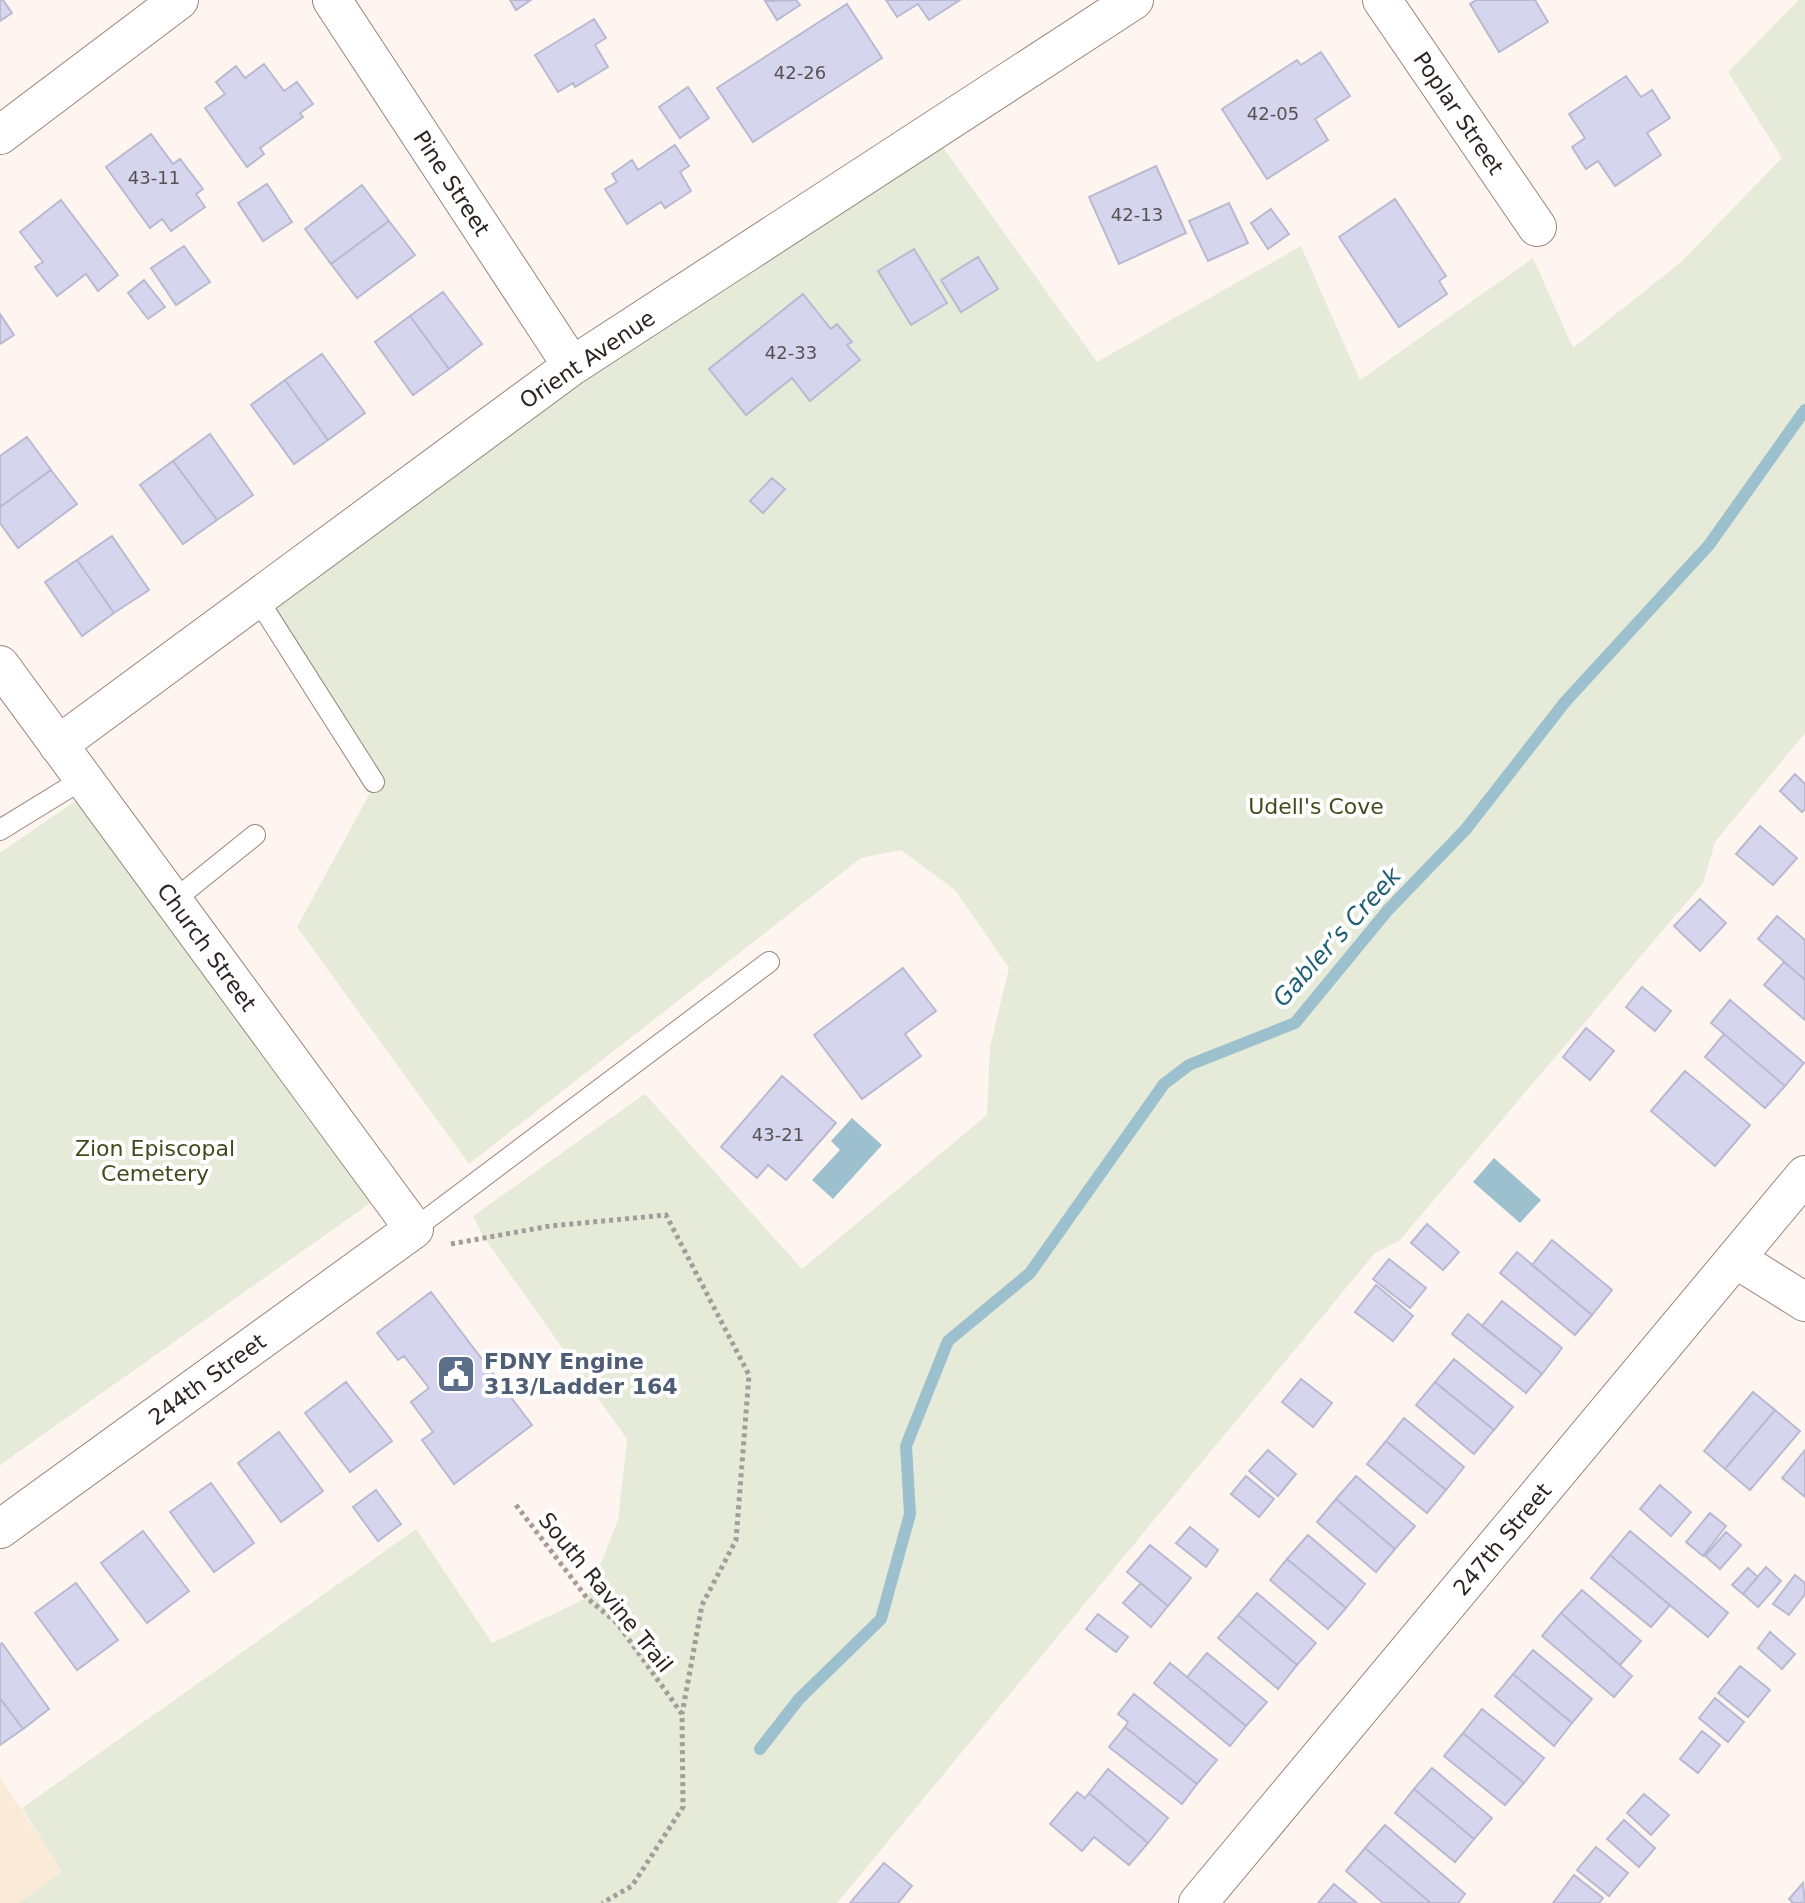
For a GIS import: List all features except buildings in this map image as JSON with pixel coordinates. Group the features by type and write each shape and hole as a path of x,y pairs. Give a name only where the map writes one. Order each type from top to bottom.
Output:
{"street":[{"path":"0,135 179,0"},
{"name":"Pine Street","path":"332,0 572,366"},
{"name":"Orient Avenue","path":"58,745 572,366 1134,0"},
{"name":"Poplar Street","path":"1382,0 1537,227"},
{"name":"Church Street","path":"0,665 173,901 428,1237"},
{"name":"247th Street","path":"1198,1903 1805,1175"},
{"name":"244th Street","path":"0,1529 428,1237"},
{"path":"1736,1259 1805,1302"}],"lane":[{"path":"257,598 374,782"},
{"path":"0,830 83,779"},
{"path":"173,901 255,835"},
{"path":"428,1237 769,962"}],"path":[{"path":"428,1237 666,1215 749,1375 736,1540 702,1605 682,1714 683,1807 632,1886 602,1903"},
{"name":"South Ravine Trail","path":"516,1505 587,1598 617,1623 682,1714"}],"shaded area":[{"path":"0,1777 63,1873 18,1903 0,1903"}],"green space":[{"name":"Udell's Cove","path":"1799,0 1805,0 1805,733 1715,842 1703,883 1400,1240 1375,1253 837,1903 18,1903 62,1872 22,1808 416,1529 492,1643 587,1598 618,1520 627,1439 485,1239 473,1216 645,1094 802,1269 987,1115 990,1047 1009,968 955,890 901,850 861,858 469,1164 297,927 370,793 253,602 932,132 1097,362 1301,246 1360,380 1533,258 1573,348 1680,263 1782,158 1728,72"},
{"name":"Zion Episcopal Cemetery","path":"81,797 376,1199 0,1465 0,853"}],"water":[{"path":"852,1118 882,1145 833,1199 812,1180 840,1150 831,1141"},
{"path":"1494,1158 1541,1200 1520,1223 1473,1182"}],"waterway":[{"name":"Gabler’s Creek","path":"760,1749 799,1699 881,1619 910,1514 906,1446 948,1341 1030,1273 1164,1084 1189,1065 1295,1023 1388,910 1466,829 1565,702 1709,545 1805,410"}],"place":[{"name":"FDNY Engine 313/Ladder 164","path":"456,1374"}]}
